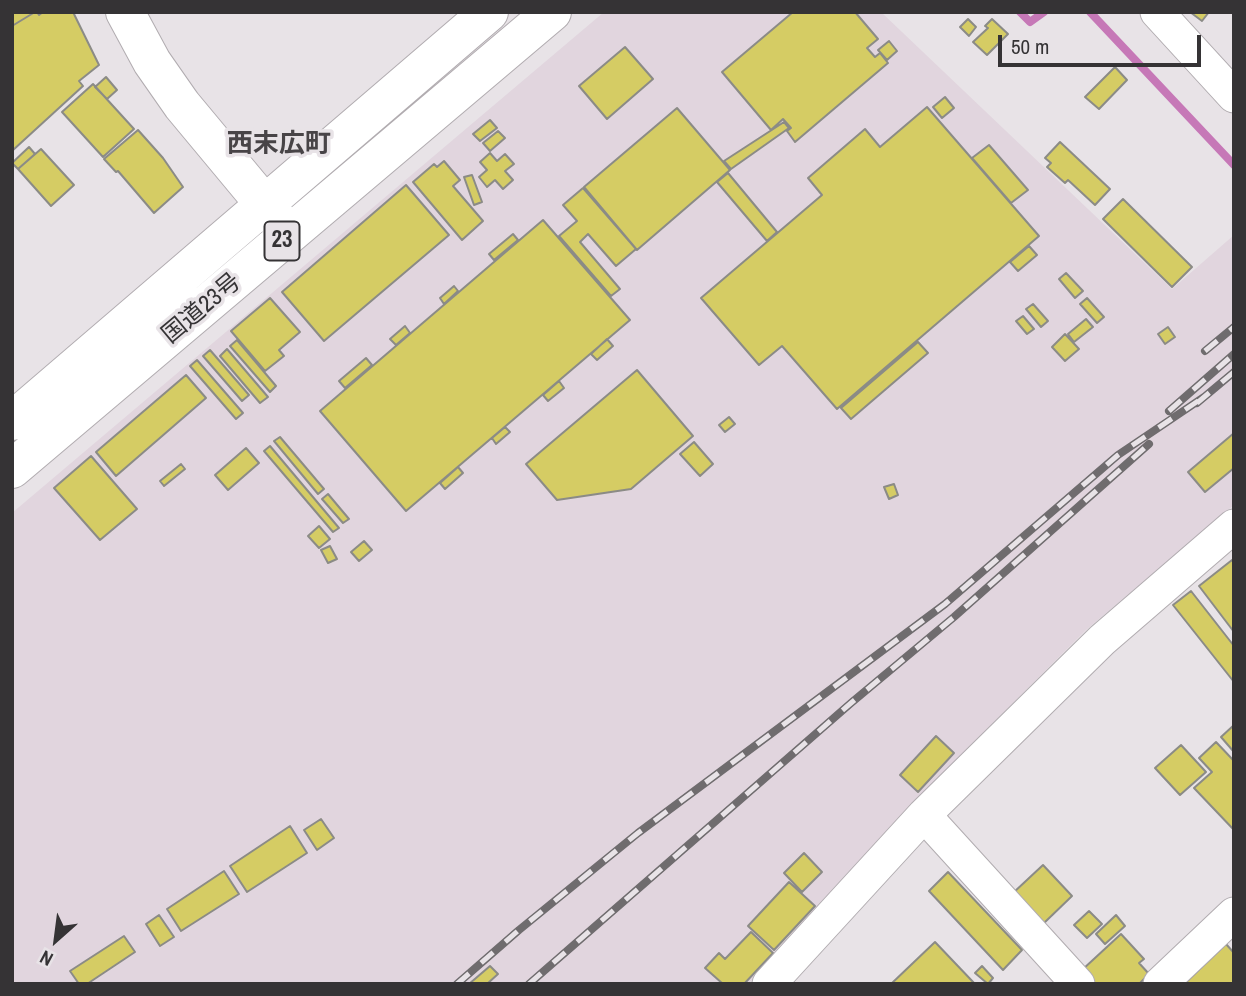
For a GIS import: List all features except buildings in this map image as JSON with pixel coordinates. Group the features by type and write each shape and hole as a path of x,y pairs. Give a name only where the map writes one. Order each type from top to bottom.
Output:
{"main road":[{"path":"125,12 152,62 182,105 290,234"},
{"name":"国道23号","path":"17,406 264,205 489,12"},
{"name":"国道23号","path":"12,469 552,12"}],"street":[{"path":"1157,12 1234,96"},
{"path":"769,984 925,815 1102,640 1234,526"},
{"path":"925,815 1078,984"},
{"path":"1160,984 1234,914"}],"shaded area":[{"path":"604,12 881,12 1172,289 1234,235 1234,505 1086,630 912,804 748,984 12,984 12,513"}],"waterway":[{"path":"1020,12 1030,22 1044,12"},
{"path":"1090,12 1234,165"}],"railway":[{"path":"1205,351 1234,327"},
{"path":"1169,411 1234,354"},
{"path":"1197,403 1234,372"},
{"path":"457,984 638,833 945,604 1118,455 1204,397"},
{"path":"529,984 851,703 954,617 1149,444"}],"district":[{"name":"西末広町","path":"279,145"}]}
